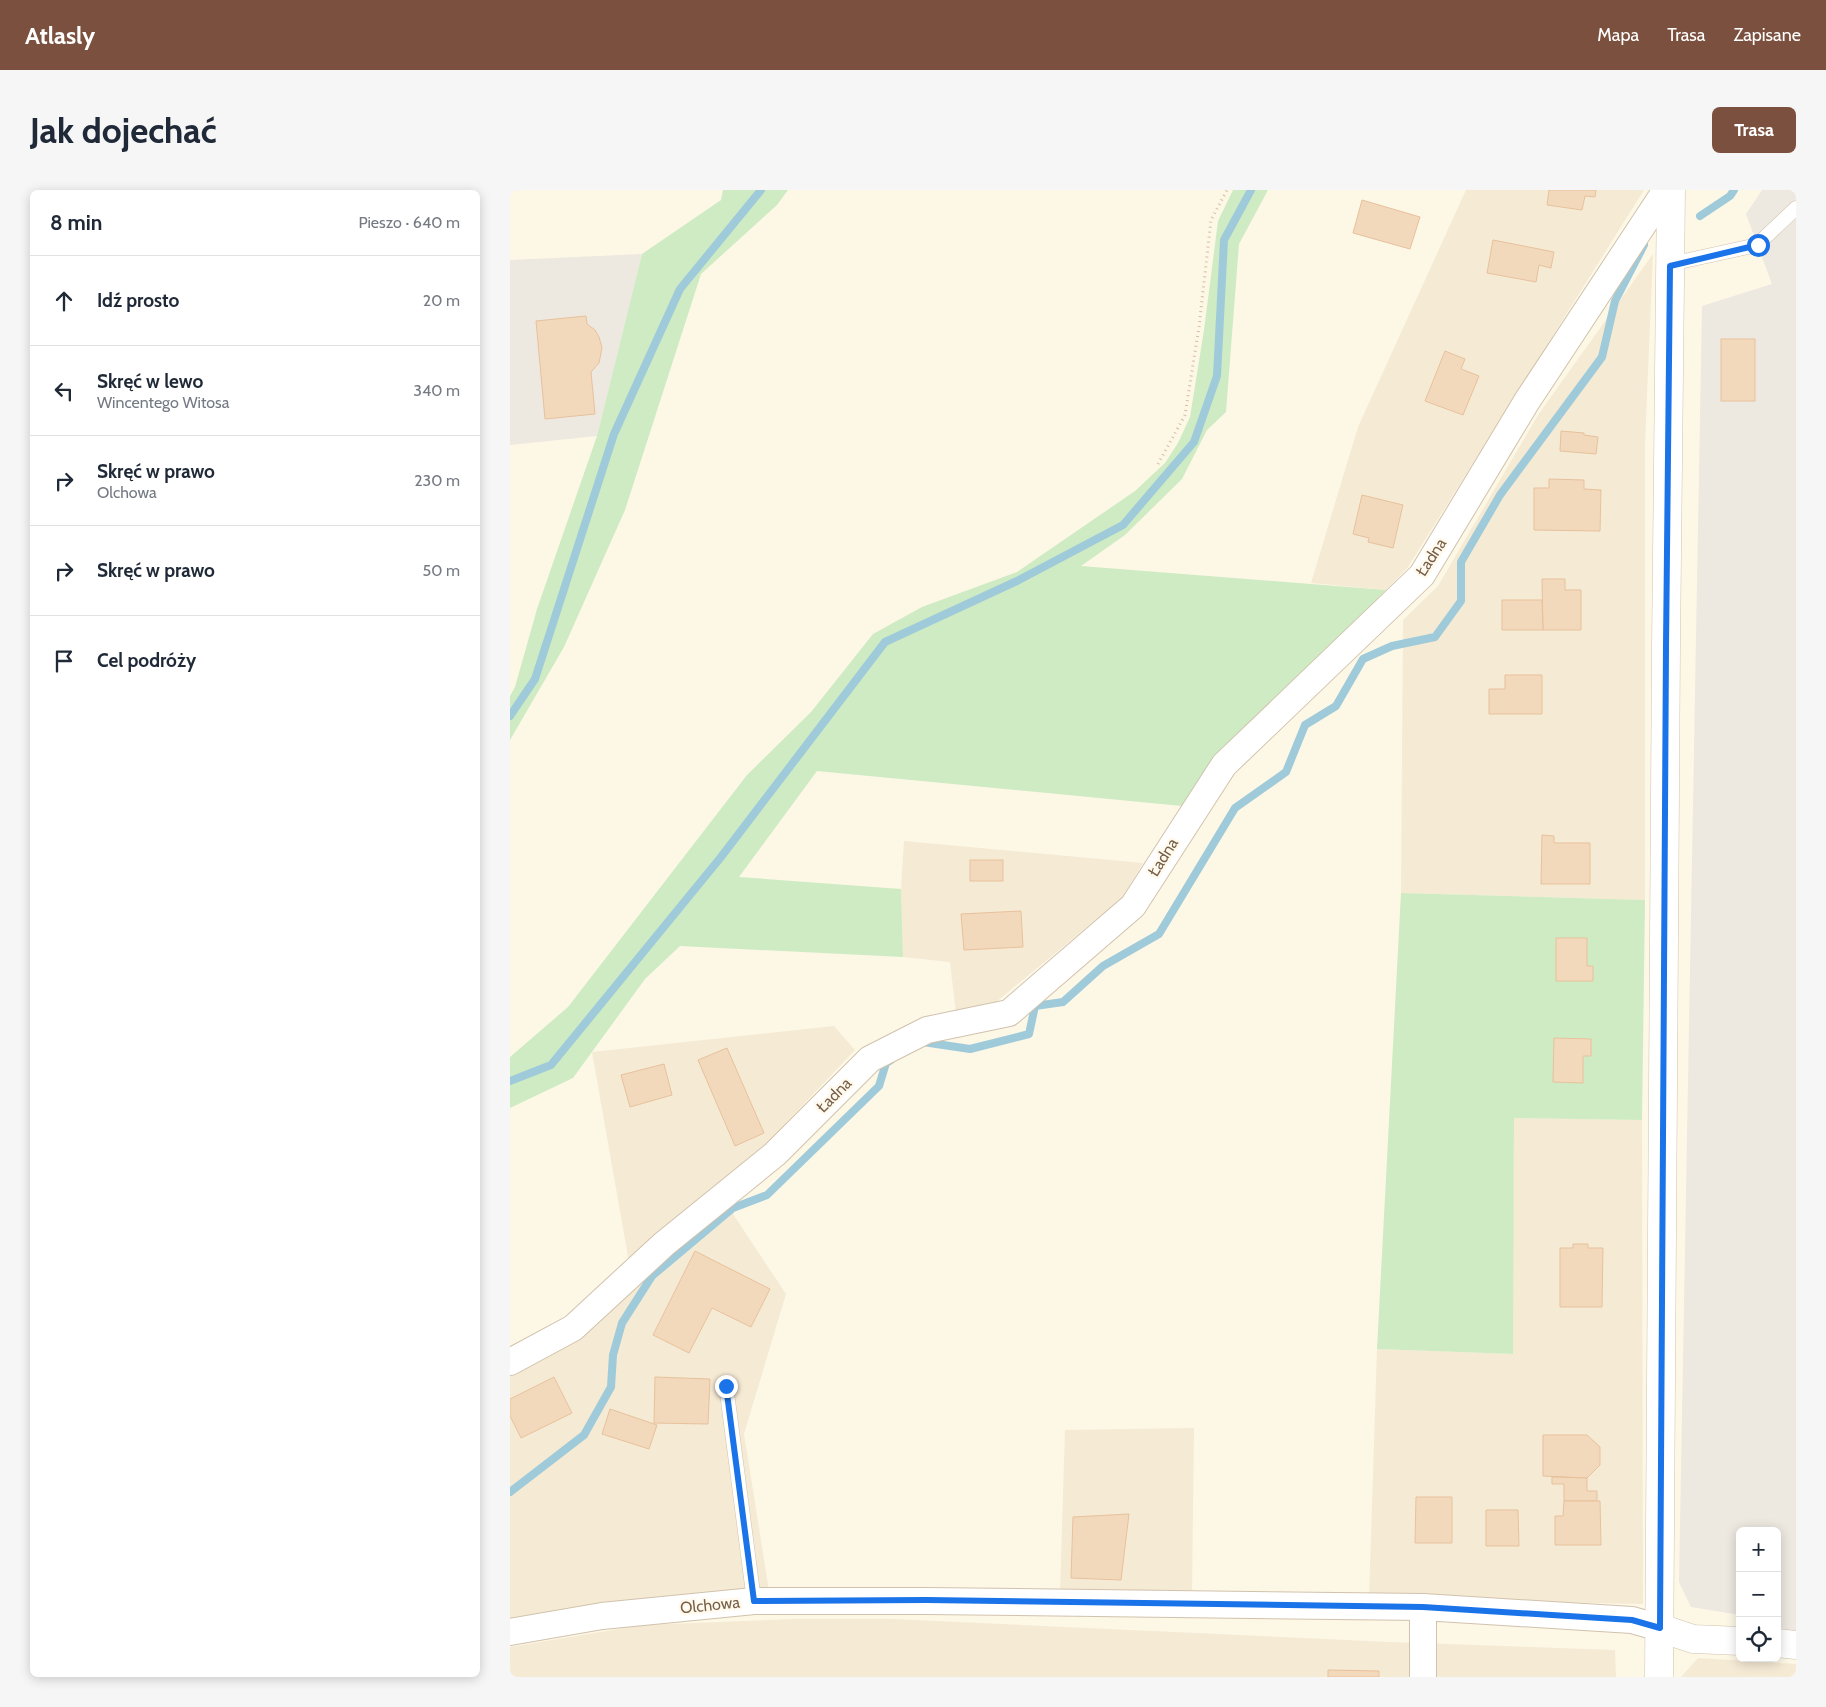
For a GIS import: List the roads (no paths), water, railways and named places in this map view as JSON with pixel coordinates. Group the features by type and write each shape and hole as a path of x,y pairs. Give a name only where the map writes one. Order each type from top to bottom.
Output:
{"street":[{"name":"Ładna","path":"510,1362 573,1328 664,1244 775,1154 870,1059 927,1030 1009,1013 1133,906 1224,765 1422,576 1527,401 1666,190"},
{"path":"1659,1677 1671,190"},
{"name":"Olchowa","path":"510,1632 602,1616 754,1601 926,1600 1423,1607 1632,1620 1660,1628"},
{"path":"1423,1607 1423,1677"},
{"path":"1660,1628 1693,1639 1736,1641"},
{"path":"1781,1644 1796,1645"}],"lane":[{"path":"1670,266 1758,245 1796,208"},
{"path":"726,1386 754,1601"}],"waterway":[{"path":"510,716 535,679 614,434 680,289 761,190"},
{"path":"510,1081 551,1065 721,857 885,642 1017,581 1123,525 1194,442 1217,376 1224,240 1251,190"},
{"path":"1700,216 1730,196 1734,190"},
{"path":"923,1042 970,1049 1029,1034 1035,1006 1063,1002 1103,966 1159,934 1235,808 1286,772 1305,725 1336,706 1363,659 1392,646 1435,637 1461,601 1461,562 1500,495 1602,357 1615,301 1644,245"},
{"path":"510,1492 584,1435 611,1387 613,1355 622,1323 652,1276 733,1208 767,1195 879,1086 886,1063 891,1060"}]}
